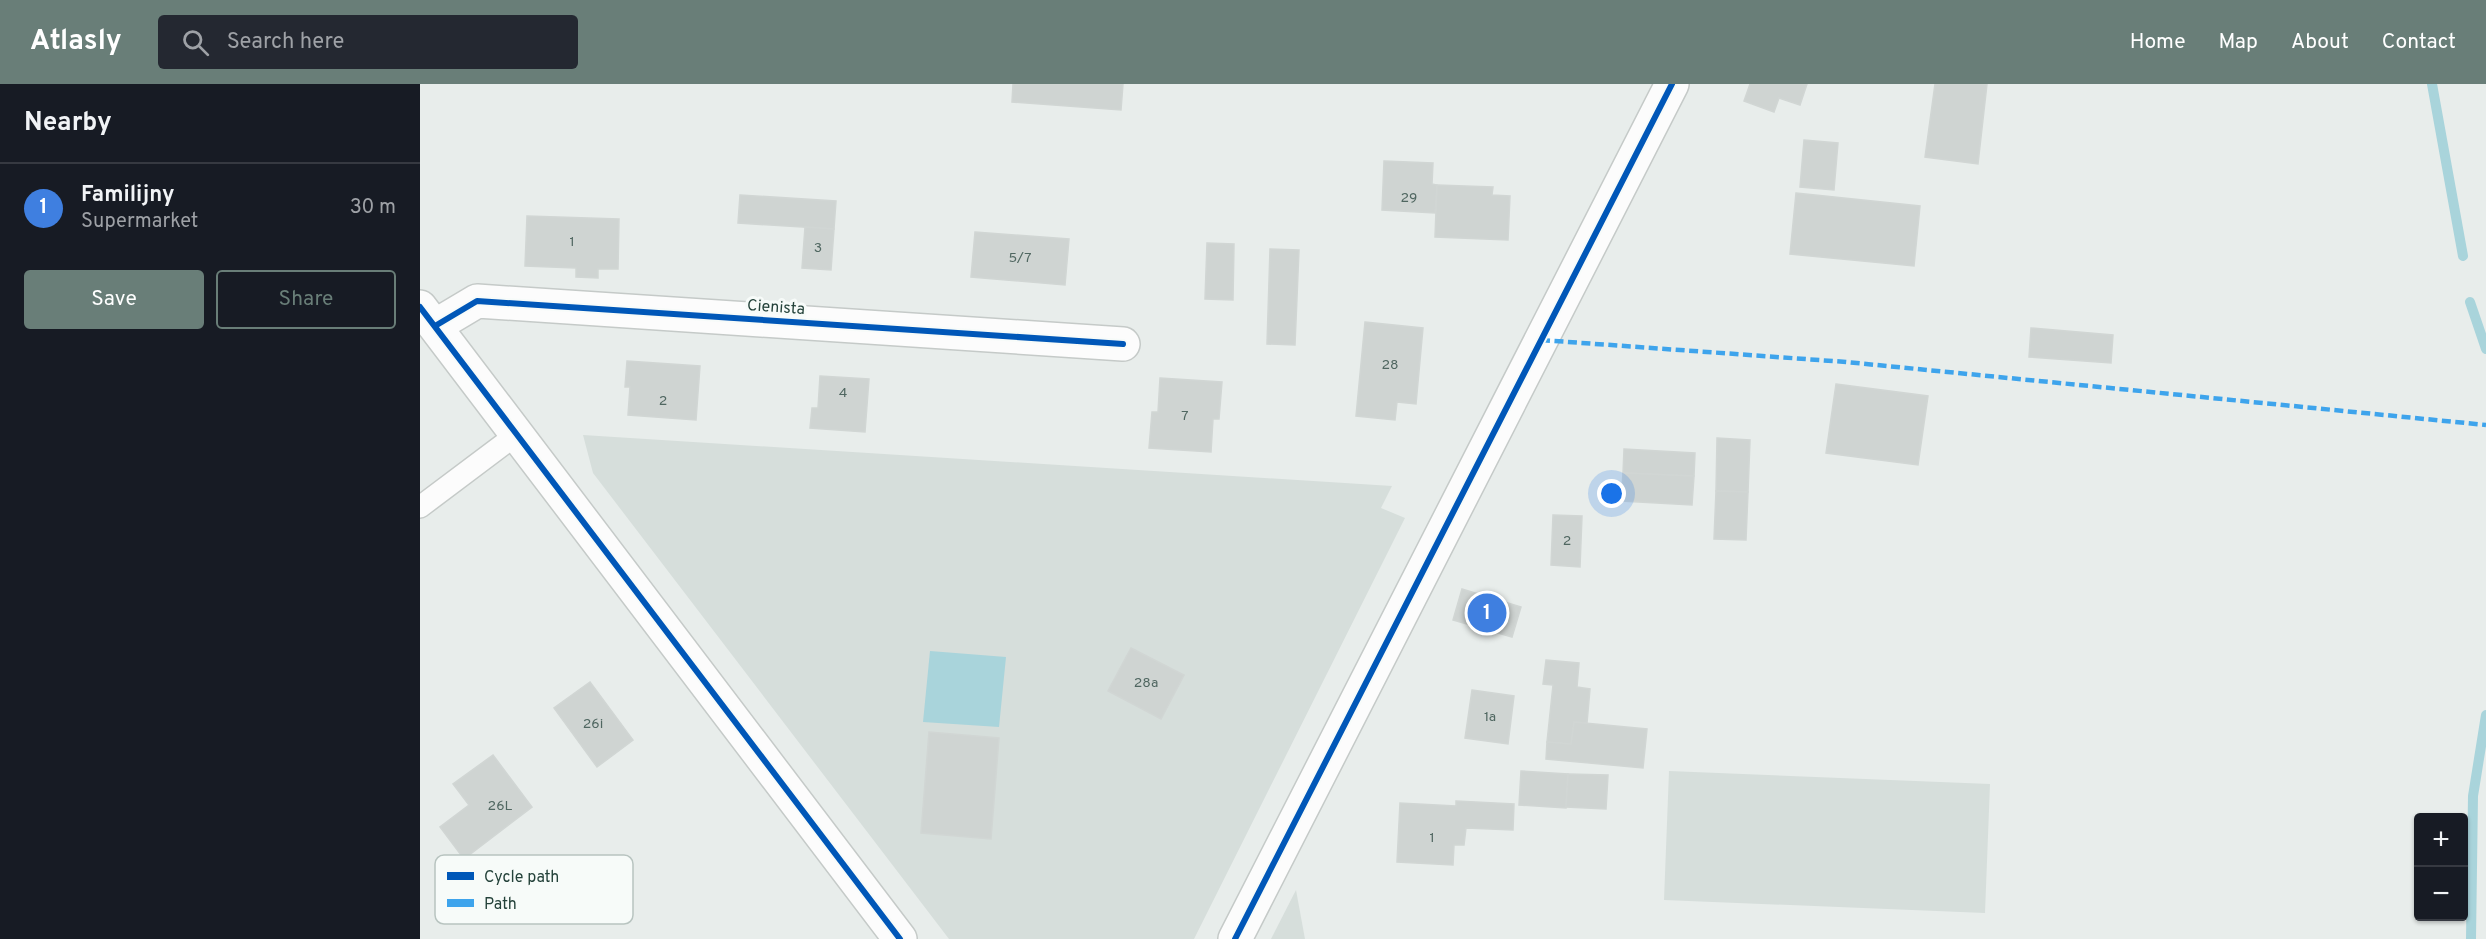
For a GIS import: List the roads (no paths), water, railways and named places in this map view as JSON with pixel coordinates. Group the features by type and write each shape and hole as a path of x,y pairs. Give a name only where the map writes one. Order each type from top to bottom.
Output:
{"street":[{"path":"1234,939 1672,84"},
{"name":"Cienista","path":"428,317 477,301 1123,344"},
{"path":"428,317 900,939"}],"lane":[{"path":"420,507 517,434"}],"water":[{"path":"930,651 1006,657 999,727 923,722"}],"waterway":[{"path":"2432,84 2463,256"},
{"path":"2470,302 2486,349"},
{"path":"2471,939 2473,796 2486,715"}],"place":[{"name":"Familijny","path":"1487,613"}]}
